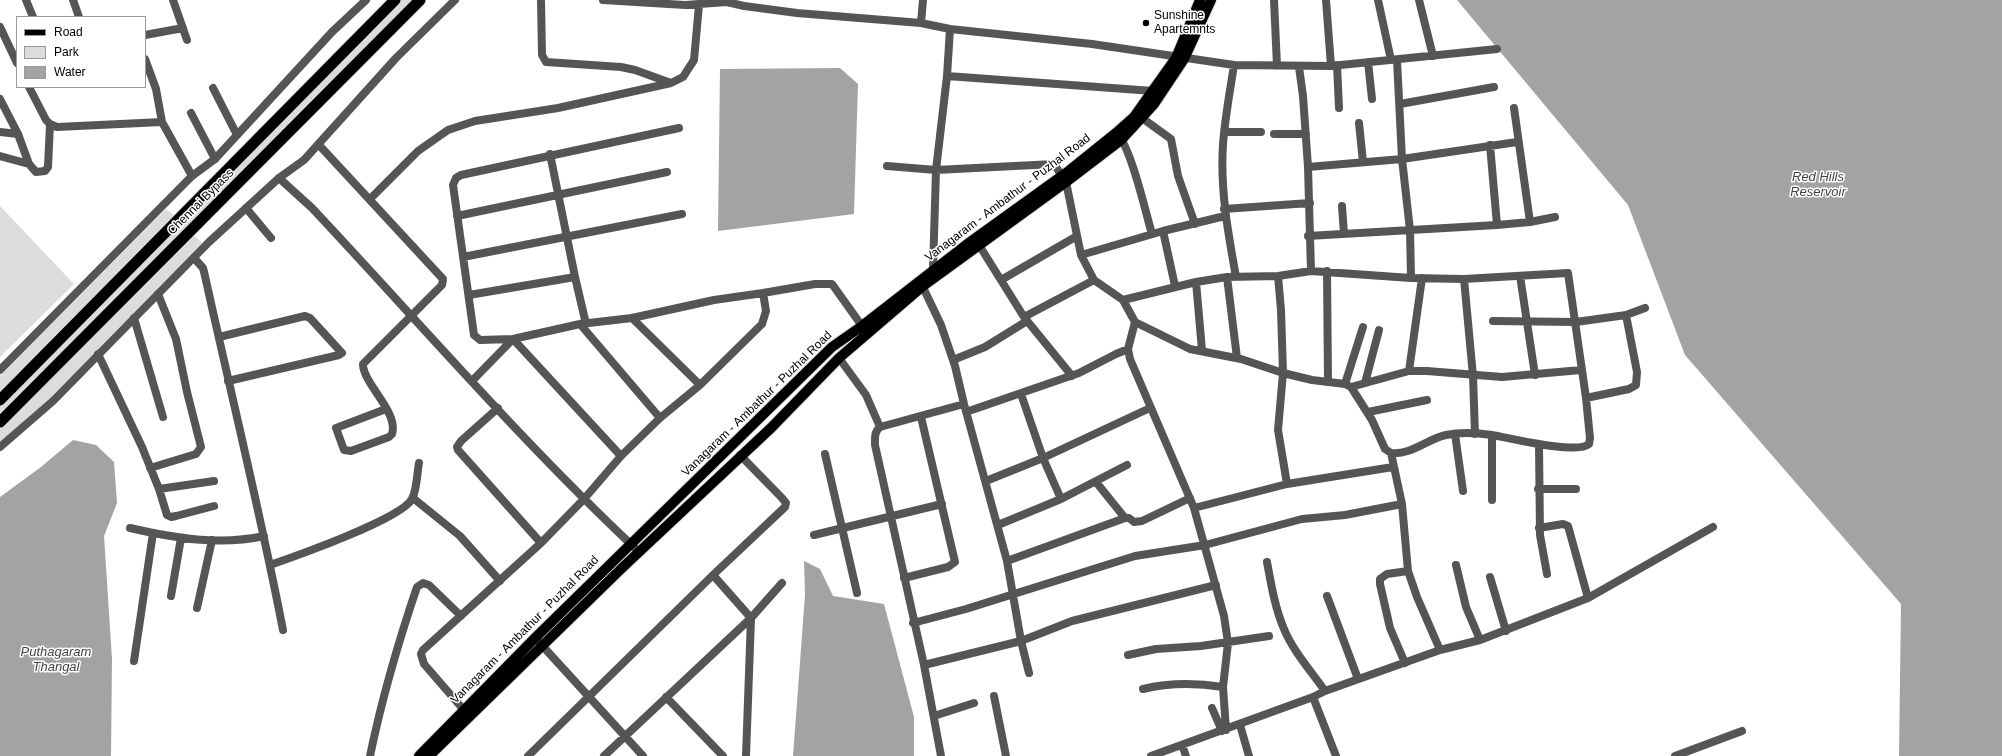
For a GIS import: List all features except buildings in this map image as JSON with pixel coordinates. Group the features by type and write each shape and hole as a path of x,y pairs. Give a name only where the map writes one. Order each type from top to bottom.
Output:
{"highway":[{"name":"Chennai Bypass","path":"0,400 395,0"},
{"name":"Chennai Bypass","path":"0,422 420,0"}],"main road":[{"name":"Vanagaram - Ambathur - Puzhal Road","path":"419,756 463,709 832,347 921,283 933,270 1064,179 1119,136 1180,58 1200,0"},
{"path":"1119,136 1142,118 1180,58 1211,0"},
{"path":"429,756 740,455 771,428 839,358 921,283 979,245 1064,179"}],"street":[{"path":"26,0 33,16"},
{"path":"73,0 79,16"},
{"path":"173,0 187,40"},
{"path":"0,370 192,176 216,159 332,32 366,0"},
{"path":"0,447 53,400 209,242 279,178 304,160 396,58 455,0"},
{"path":"541,0 542,55 546,62 621,67 635,70 671,83"},
{"path":"603,0 684,2 699,5 727,1 744,6 798,13 921,23 950,29 1092,44 1234,66 1334,66 1497,49"},
{"path":"921,23 923,0"},
{"path":"1274,0 1277,66"},
{"path":"1326,0 1339,108"},
{"path":"1378,0 1394,60 1400,104 1402,158 1410,230 1411,278"},
{"path":"1419,0 1433,56"},
{"path":"370,199 418,151 442,134 462,124 558,108 671,83 683,77 694,60 699,5"},
{"path":"0,27 16,60"},
{"path":"146,36 183,28"},
{"path":"933,270 936,170 947,76 950,29"},
{"path":"146,62 156,89 162,122 192,176"},
{"path":"1368,62 1372,99"},
{"path":"1234,66 1223,144 1225,212 1236,277"},
{"path":"1299,67 1306,134 1310,203 1308,236 1310,271"},
{"path":"947,76 1153,91"},
{"path":"1400,104 1494,87"},
{"path":"29,88 40,110 50,124 57,127 162,122"},
{"path":"213,88 237,135"},
{"path":"0,99 18,134 29,164 36,172 46,170 48,167 50,124"},
{"path":"1514,108 1517,142 1530,222"},
{"path":"191,113 216,159"},
{"path":"1142,118 1170,139 1178,176 1195,224"},
{"path":"1359,123 1364,162"},
{"path":"679,128 550,154 461,175 456,178 453,185 476,338 488,340 513,339 583,324 632,318 714,300 815,284 832,284 862,326"},
{"path":"0,132 18,134"},
{"path":"1225,132 1261,132"},
{"path":"1274,134 1306,134"},
{"path":"1119,136 1138,185 1152,234"},
{"path":"1308,167 1402,158 1517,142"},
{"path":"318,145 443,279 442,285 410,315 363,364 364,372 386,409 392,424 392,434 351,451 344,450 336,428 386,409"},
{"path":"1490,145 1497,225"},
{"path":"550,154 560,195 583,324 660,418"},
{"path":"0,156 29,164"},
{"path":"887,166 936,170 1054,164 1064,179 1081,255 1094,280 1123,300 1135,322 1190,349 1202,350 1237,358 1283,373 1312,380 1328,381 1348,386 1409,372 1502,377 1581,370"},
{"path":"457,216 667,172"},
{"path":"279,178 312,208 410,315 584,499 639,552"},
{"path":"1081,255 1163,231 1195,224 1225,212 1310,203"},
{"path":"1342,206 1344,234"},
{"path":"246,208 271,238"},
{"path":"463,257 682,214"},
{"path":"1308,236 1497,225 1555,218"},
{"path":"1163,231 1175,286"},
{"path":"1001,280 1077,236"},
{"path":"979,245 1025,319 1072,376"},
{"path":"194,258 203,268 205,276 264,536 283,630"},
{"path":"1123,300 1175,286 1227,277 1278,276 1310,271 1464,280 1568,273 1586,398 1590,438 1589,444 1582,448 1538,445 1492,435 1455,434 1445,435 1410,451 1391,453"},
{"path":"1327,271 1328,381"},
{"path":"1278,276 1281,310 1283,373 1278,430 1287,484"},
{"path":"1520,276 1535,375"},
{"path":"469,295 574,277"},
{"path":"1227,277 1237,358"},
{"path":"1409,372 1422,278"},
{"path":"953,360 985,347 1025,319 1094,280"},
{"path":"1464,280 1473,376 1475,434"},
{"path":"1196,282 1202,350"},
{"path":"921,283 938,319 953,360 1007,561 1021,641 1029,672"},
{"path":"463,709 424,664 421,654 423,650 541,543 584,499 621,456 660,418 700,385 762,324 766,311 763,293"},
{"path":"150,468 196,454 201,447 187,392 176,339 158,294"},
{"path":"1493,321 1576,322 1626,315 1645,308"},
{"path":"1586,398 1629,389 1636,385 1637,372 1626,315"},
{"path":"219,337 305,316 310,318 342,353 339,355 228,381"},
{"path":"134,318 163,417"},
{"path":"632,318 700,385"},
{"path":"1135,322 1128,350 1130,359 1194,508 1224,616 1228,643 1223,687 1224,731"},
{"path":"1348,386 1363,327"},
{"path":"1365,383 1379,330"},
{"path":"472,381 513,339"},
{"path":"513,339 621,456"},
{"path":"941,756 924,666 913,623 875,445 876,430 880,427 921,416 965,408 1021,394 1072,376 1116,354 1128,350"},
{"path":"98,354 125,408 159,489 164,510 167,515 171,517 214,506"},
{"path":"839,358 866,395 880,427"},
{"path":"1348,386 1368,412 1386,449 1391,453 1402,504 1408,571 1417,597 1440,650"},
{"path":"1021,394 1043,458 1061,499"},
{"path":"1368,412 1427,400"},
{"path":"498,408 461,441 457,447 458,450 541,543"},
{"path":"986,481 1043,458 1150,408"},
{"path":"904,578 954,563 942,504 921,416"},
{"path":"1455,434 1463,491"},
{"path":"1492,435 1492,500"},
{"path":"1538,445 1539,528 1547,574"},
{"path":"824,454 843,528 857,593"},
{"path":"528,756 713,575 785,507 786,503 782,498 740,455"},
{"path":"270,565 324,546 394,514 407,506 412,498 419,463"},
{"path":"998,525 1061,499 1127,465"},
{"path":"1194,508 1287,484 1393,467"},
{"path":"159,489 214,481"},
{"path":"1096,482 1125,518 1138,522 1190,498"},
{"path":"1538,489 1576,489"},
{"path":"412,498 460,536 500,581"},
{"path":"814,535 942,504"},
{"path":"913,623 966,609 1012,593 1135,556 1205,545 1302,519 1345,515 1402,504"},
{"path":"1007,561 1125,518"},
{"path":"1539,528 1562,524 1568,526 1588,598"},
{"path":"130,528 181,538 212,540 241,541 264,536"},
{"path":"1154,756 1240,725 1358,679 1440,650 1480,640 1506,631 1588,598 1713,528"},
{"path":"134,661 153,533"},
{"path":"171,596 181,538"},
{"path":"196,608 212,540"},
{"path":"1267,562 1272,590 1284,629 1293,646 1325,691"},
{"path":"1456,565 1466,607 1480,640"},
{"path":"1405,663 1384,611 1380,584 1385,575 1408,571"},
{"path":"713,575 751,618 746,756"},
{"path":"1490,577 1506,631"},
{"path":"604,756 751,618 782,582"},
{"path":"370,756 381,704 398,644 418,587 423,583 429,586 461,616"},
{"path":"924,666 1021,641 1072,621 1216,585"},
{"path":"1327,596 1358,679"},
{"path":"1128,655 1156,649 1228,643 1269,636"},
{"path":"535,638 643,756"},
{"path":"1142,689 1187,685 1223,687"},
{"path":"994,696 1006,756"},
{"path":"666,697 723,756"},
{"path":"1314,697 1336,756"},
{"path":"934,716 974,703"},
{"path":"1212,708 1224,731"},
{"path":"1240,725 1249,756"},
{"path":"1675,756 1742,731"},
{"path":"1182,745 1186,756"}],"green space":[{"path":"400,0 412,0 0,417 0,405 254,151"},
{"path":"0,206 74,284 0,357"},
{"path":"166,209 175,216 0,393 0,376"},
{"path":"194,235 202,243 51,397 0,442 0,429"}],"water":[{"name":"Red Hills Reservoir","path":"1457,0 2002,0 2002,756 1899,756 1901,604 1685,355 1628,205"},
{"path":"840,68 858,84 854,214 718,231 720,69"},
{"name":"Puthagaram Thangal","path":"73,440 96,445 114,462 117,503 104,536 112,659 111,756 0,756 0,497 41,467"},
{"path":"804,561 820,569 833,596 884,604 914,717 914,756 793,756 805,595"}],"place":[{"name":"Sunshine Apartemnts","path":"1146,23"}]}
